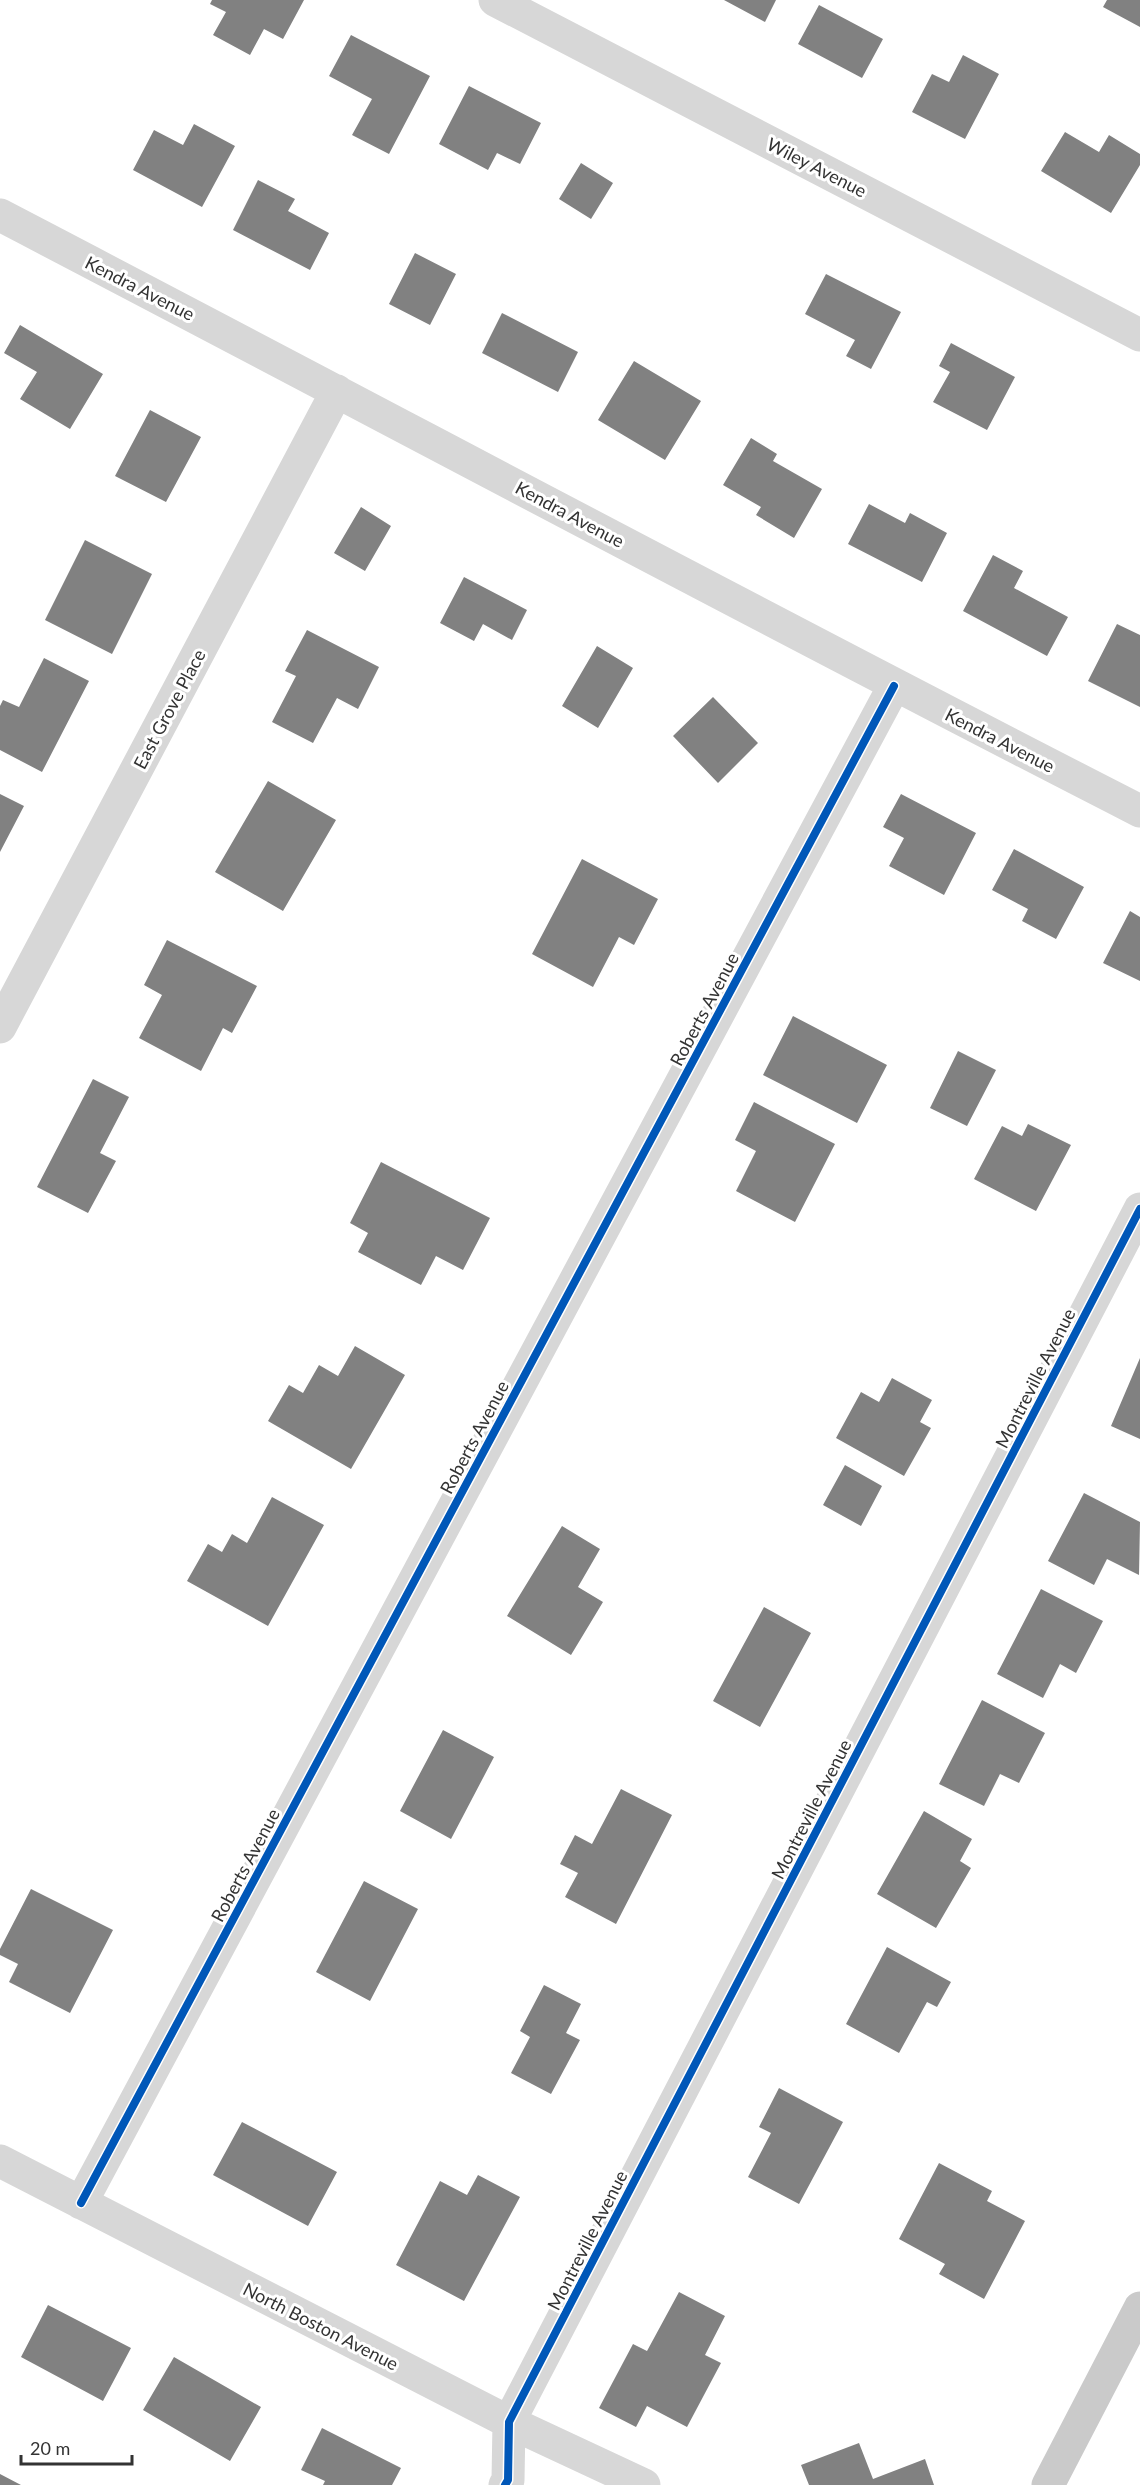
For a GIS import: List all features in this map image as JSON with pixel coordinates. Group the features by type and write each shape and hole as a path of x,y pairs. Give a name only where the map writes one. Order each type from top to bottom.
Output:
{"main road":[{"path":"1048,2485 1140,2308"}],"street":[{"name":"Wiley Avenue","path":"495,0 1140,335"},
{"name":"Kendra Avenue","path":"0,215 894,686 1140,812"},
{"name":"East Grove Place","path":"0,1027 337,391"},
{"name":"Roberts Avenue","path":"81,2203 894,686"},
{"name":"Montreville Avenue","path":"509,2422 1140,1209"},
{"name":"North Boston Avenue","path":"0,2161 509,2422 644,2485"},
{"path":"505,2485 508,2480 509,2422"}],"building":[{"path":"212,0 304,0 283,39 264,29 250,55 213,35 226,12 210,4"},
{"path":"724,0 776,0 765,22"},
{"path":"1107,0 1140,0 1140,27 1103,7"},
{"path":"819,5 883,39 862,78 798,44"},
{"path":"351,35 430,76 389,154 352,135 372,99 329,76"},
{"path":"963,55 999,74 965,139 912,112 932,74 949,82"},
{"path":"469,86 541,123 520,164 497,153 488,170 439,144"},
{"path":"194,124 235,146 202,207 133,170 154,130 183,145"},
{"path":"1065,132 1099,152 1109,135 1140,154 1140,165 1111,213 1041,171"},
{"path":"581,163 613,183 591,219 559,199"},
{"path":"258,180 295,199 288,211 329,233 310,270 233,230"},
{"path":"415,253 456,274 430,325 389,304"},
{"path":"826,274 901,312 871,369 846,356 855,340 805,314"},
{"path":"502,313 578,352 558,392 482,353"},
{"path":"20,325 103,374 70,429 20,399 37,372 4,353"},
{"path":"951,343 1015,377 987,430 933,402 950,372 939,366"},
{"path":"634,361 701,401 665,460 598,420"},
{"path":"150,410 201,437 166,502 115,476"},
{"path":"751,438 777,454 773,461 822,489 794,538 756,515 761,507 723,485"},
{"path":"869,504 905,523 910,513 947,533 922,582 848,544"},
{"path":"361,507 391,526 365,571 334,553"},
{"path":"85,540 152,574 112,654 45,620"},
{"path":"993,555 1023,571 1014,588 1068,617 1047,656 963,611"},
{"path":"464,577 527,610 512,640 483,624 474,641 440,623"},
{"path":"1117,624 1140,635 1140,707 1088,681"},
{"path":"307,630 379,667 358,709 337,698 313,743 272,722 296,676 285,671"},
{"path":"597,646 633,668 598,728 562,706"},
{"path":"44,658 89,681 42,772 0,750 0,706 3,700 19,707"},
{"path":"713,697 758,743 718,783 673,736"},
{"path":"268,781 336,820 283,911 215,872"},
{"path":"0,794 24,806 0,852"},
{"path":"901,794 976,833 944,895 889,866 904,838 883,827"},
{"path":"1014,849 1084,887 1056,939 1022,921 1028,909 992,890"},
{"path":"582,859 658,899 634,945 619,937 593,987 532,954"},
{"path":"1130,911 1140,917 1140,981 1103,963"},
{"path":"167,940 257,986 232,1033 223,1028 201,1071 139,1038 162,995 144,985"},
{"path":"793,1016 887,1065 857,1123 763,1075"},
{"path":"958,1051 996,1070 967,1126 930,1108"},
{"path":"93,1079 129,1097 100,1153 116,1161 88,1213 37,1187"},
{"path":"754,1102 835,1144 795,1222 736,1191 756,1151 735,1140"},
{"path":"1028,1124 1071,1145 1036,1211 974,1179 1002,1126 1022,1136"},
{"path":"381,1162 490,1218 463,1270 436,1256 421,1285 358,1252 368,1233 350,1223"},
{"path":"355,1346 405,1375 351,1469 268,1421 289,1385 303,1393 319,1365 338,1376"},
{"path":"1140,1358 1140,1439 1111,1426"},
{"path":"892,1378 932,1400 920,1422 931,1428 904,1476 836,1438 861,1392 879,1402"},
{"path":"845,1465 882,1486 861,1526 823,1505"},
{"path":"1084,1493 1140,1522 1139,1575 1107,1559 1094,1585 1048,1561"},
{"path":"272,1497 324,1525 268,1626 187,1581 208,1544 222,1552 232,1534 247,1543"},
{"path":"562,1526 600,1549 578,1587 603,1602 571,1655 507,1616"},
{"path":"1041,1589 1103,1621 1076,1673 1060,1664 1043,1698 997,1674"},
{"path":"764,1607 811,1633 760,1727 713,1701"},
{"path":"982,1700 1045,1733 1019,1783 1000,1774 984,1806 939,1784"},
{"path":"443,1730 494,1757 451,1839 400,1811"},
{"path":"621,1789 672,1815 616,1924 565,1897 578,1873 560,1864 575,1835 592,1844"},
{"path":"924,1811 972,1839 960,1861 971,1868 936,1928 877,1894"},
{"path":"364,1881 418,1909 370,2001 316,1972"},
{"path":"31,1889 113,1930 70,2013 9,1982 18,1964 0,1955 0,1949"},
{"path":"887,1947 951,1982 937,2007 927,2002 899,2053 846,2024"},
{"path":"544,1985 581,2004 566,2033 580,2040 551,2094 511,2073 530,2037 520,2031"},
{"path":"779,2088 843,2122 799,2204 748,2177 771,2133 759,2127"},
{"path":"242,2122 337,2172 308,2226 213,2175"},
{"path":"939,2163 992,2191 987,2201 1025,2221 984,2299 939,2274 945,2264 899,2239"},
{"path":"478,2175 520,2197 464,2301 396,2265 440,2181 467,2195"},
{"path":"679,2292 725,2316 705,2355 721,2363 687,2427 647,2406 636,2427 599,2408 633,2344 647,2351"},
{"path":"48,2305 131,2348 103,2401 21,2357"},
{"path":"174,2357 261,2407 230,2461 143,2410"},
{"path":"322,2428 401,2468 392,2485 323,2485 325,2481 301,2470"},
{"path":"859,2443 873,2479 925,2459 934,2485 809,2485 801,2465"},
{"path":"0,2474 21,2485 0,2485"}],"cycle path":[{"path":"81,2203 894,686"},
{"path":"505,2485 508,2480 509,2422 1140,1209"}]}
